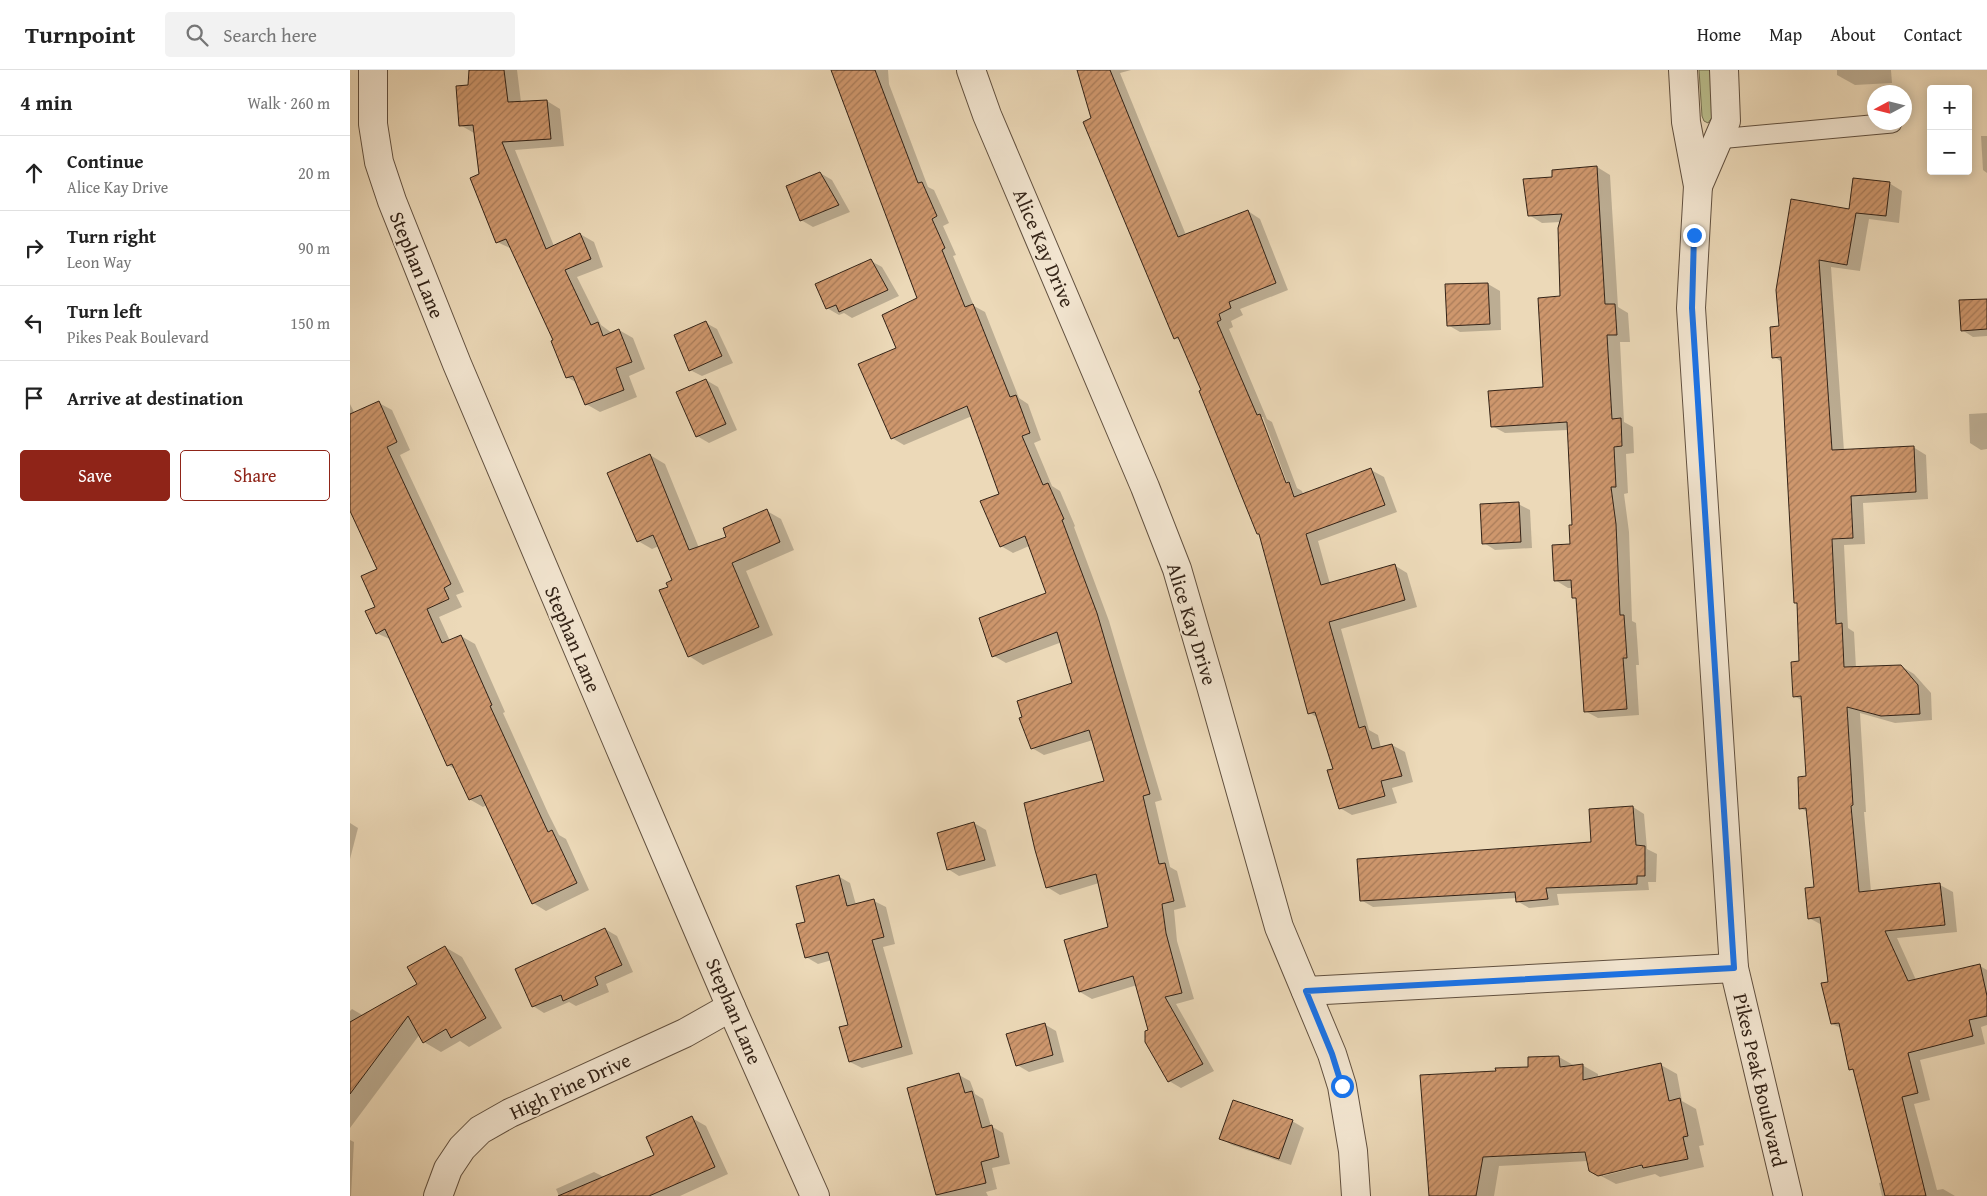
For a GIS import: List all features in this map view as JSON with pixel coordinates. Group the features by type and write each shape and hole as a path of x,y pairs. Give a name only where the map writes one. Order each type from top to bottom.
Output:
{"street":[{"name":"Stephan Lane","path":"373,70 373,124 379,162 392,201 456,364 731,1007 815,1196"},
{"name":"Alice Kay Drive","path":"971,70 987,115 1145,487 1176,569 1279,927 1332,1054 1342,1086 1353,1151 1356,1196"},
{"name":"Pikes Peak Boulevard","path":"1683,70 1686,122 1698,186 1692,308 1734,968 1788,1196"},
{"name":"Pikes Peak Boulevard","path":"1698,186 1726,120 1724,70"},
{"path":"1306,991 1734,968"},
{"name":"High Pine Drive","path":"438,1196 448,1169 462,1148 480,1130 510,1113 685,1034 731,1007"}],"lane":[{"path":"1718,138 1867,125"}],"green space":[{"path":"1699,70 1711,70 1713,116 1708,123 1704,121 1702,116"}],"building":[{"path":"469,70 504,70 508,102 547,100 551,139 502,142 546,249 580,233 591,259 565,270 591,325 598,322 603,336 619,329 632,362 616,368 624,390 585,405 573,376 566,378 551,341 553,340 506,239 496,243 470,178 479,174 473,125 459,126 456,86 468,85"},
{"path":"831,70 875,70 918,183 922,182 937,216 932,219 945,248 942,250 965,307 973,304 1010,397 1016,395 1030,433 1022,436 1043,485 1048,483 1064,519 1062,520 1097,613 1150,794 1143,796 1159,864 1165,863 1174,901 1162,904 1166,933 1182,993 1165,997 1203,1064 1168,1082 1145,1042 1145,1031 1148,1030 1133,976 1079,992 1064,940 1108,927 1096,874 1046,888 1035,850 1024,803 1104,781 1089,730 1031,749 1019,718 1022,717 1017,701 1072,683 1057,632 992,657 979,618 1046,593 1025,536 1000,547 980,501 999,494 967,406 891,439 858,364 896,348 882,315 917,298"},
{"path":"1077,70 1110,70 1178,237 1248,210 1276,283 1229,302 1231,308 1219,314 1221,320 1217,322 1257,415 1260,414 1286,483 1289,482 1294,497 1371,468 1385,505 1306,534 1321,585 1395,564 1405,600 1329,622 1359,728 1365,726 1372,749 1392,744 1402,776 1381,781 1385,796 1339,809 1327,770 1333,769 1315,712 1308,714 1259,534 1257,534 1199,391 1201,390 1178,337 1174,339 1083,122 1091,118"},
{"path":"1597,166 1605,304 1615,304 1617,335 1607,335 1612,419 1621,418 1622,446 1614,447 1616,487 1611,487 1616,524 1620,615 1624,615 1627,658 1623,658 1627,709 1584,712 1576,598 1572,598 1571,580 1554,581 1552,545 1570,544 1569,525 1572,525 1567,422 1491,427 1488,391 1543,387 1538,298 1560,296 1558,228 1562,214 1528,216 1523,179 1552,177 1552,170"},
{"path":"820,172 839,205 800,221 786,186"},
{"path":"1853,178 1890,182 1886,216 1856,213 1847,265 1819,260 1832,450 1914,446 1916,492 1851,496 1853,538 1832,539 1836,624 1842,623 1844,667 1901,665 1918,685 1920,714 1881,716 1847,707 1853,805 1851,806 1859,892 1940,883 1945,925 1885,931 1908,981 1980,964 1987,996 1987,1016 1969,1020 1973,1036 1908,1053 1918,1093 1902,1097 1926,1196 1885,1196 1853,1069 1849,1070 1839,1023 1831,1024 1821,983 1828,982 1820,917 1808,919 1805,888 1814,887 1806,808 1799,809 1798,777 1806,776 1801,696 1793,697 1791,662 1799,661 1797,603 1794,603 1781,357 1772,358 1770,327 1779,326 1776,290 1791,199 1849,209"},
{"path":"871,259 888,290 839,312 836,305 826,309 815,284"},
{"path":"1488,283 1490,324 1447,326 1445,284"},
{"path":"1987,299 1987,329 1961,331 1959,300"},
{"path":"706,321 722,356 689,371 674,335"},
{"path":"706,379 726,424 696,437 676,392"},
{"path":"379,401 397,442 387,447 451,584 444,588 449,599 427,609 442,643 461,635 492,705 490,706 548,832 552,830 577,883 532,904 481,795 469,800 452,764 447,766 385,629 376,634 365,611 375,607 361,576 377,569 350,511 350,414"},
{"path":"650,454 689,550 726,537 723,528 767,509 780,542 732,563 759,627 688,657 659,590 668,587 666,583 672,580 653,535 637,542 607,473"},
{"path":"1519,502 1521,542 1482,544 1480,504"},
{"path":"1633,806 1636,845 1645,846 1645,876 1637,876 1637,884 1546,888 1548,899 1516,902 1515,892 1360,901 1357,859 1591,842 1589,809"},
{"path":"974,822 985,860 947,870 937,833"},
{"path":"839,875 847,906 874,899 884,937 872,940 902,1047 849,1062 839,1027 848,1025 828,952 805,958 796,924 805,922 796,886"},
{"path":"605,928 622,965 595,977 598,985 563,1001 561,995 532,1007 515,969"},
{"path":"445,946 486,1018 451,1038 446,1029 423,1043 408,1016 350,1094 350,1022 417,984 407,967"},
{"path":"1045,1023 1053,1055 1016,1066 1006,1034"},
{"path":"1559,1056 1560,1067 1583,1064 1583,1080 1661,1063 1669,1101 1680,1098 1688,1136 1683,1137 1688,1159 1643,1168 1642,1165 1598,1176 1589,1171 1585,1152 1483,1157 1476,1196 1429,1196 1420,1075 1496,1071 1495,1068 1528,1067 1528,1057"},
{"path":"959,1073 965,1093 972,1091 982,1128 992,1125 999,1157 981,1162 986,1183 936,1195 907,1088"},
{"path":"1233,1100 1293,1120 1279,1159 1219,1139"},
{"path":"692,1116 715,1167 649,1196 558,1196 654,1155 646,1137"}],"route":[{"path":"1342,1086 1332,1054 1306,991 1734,968 1692,308 1694,235"}]}
